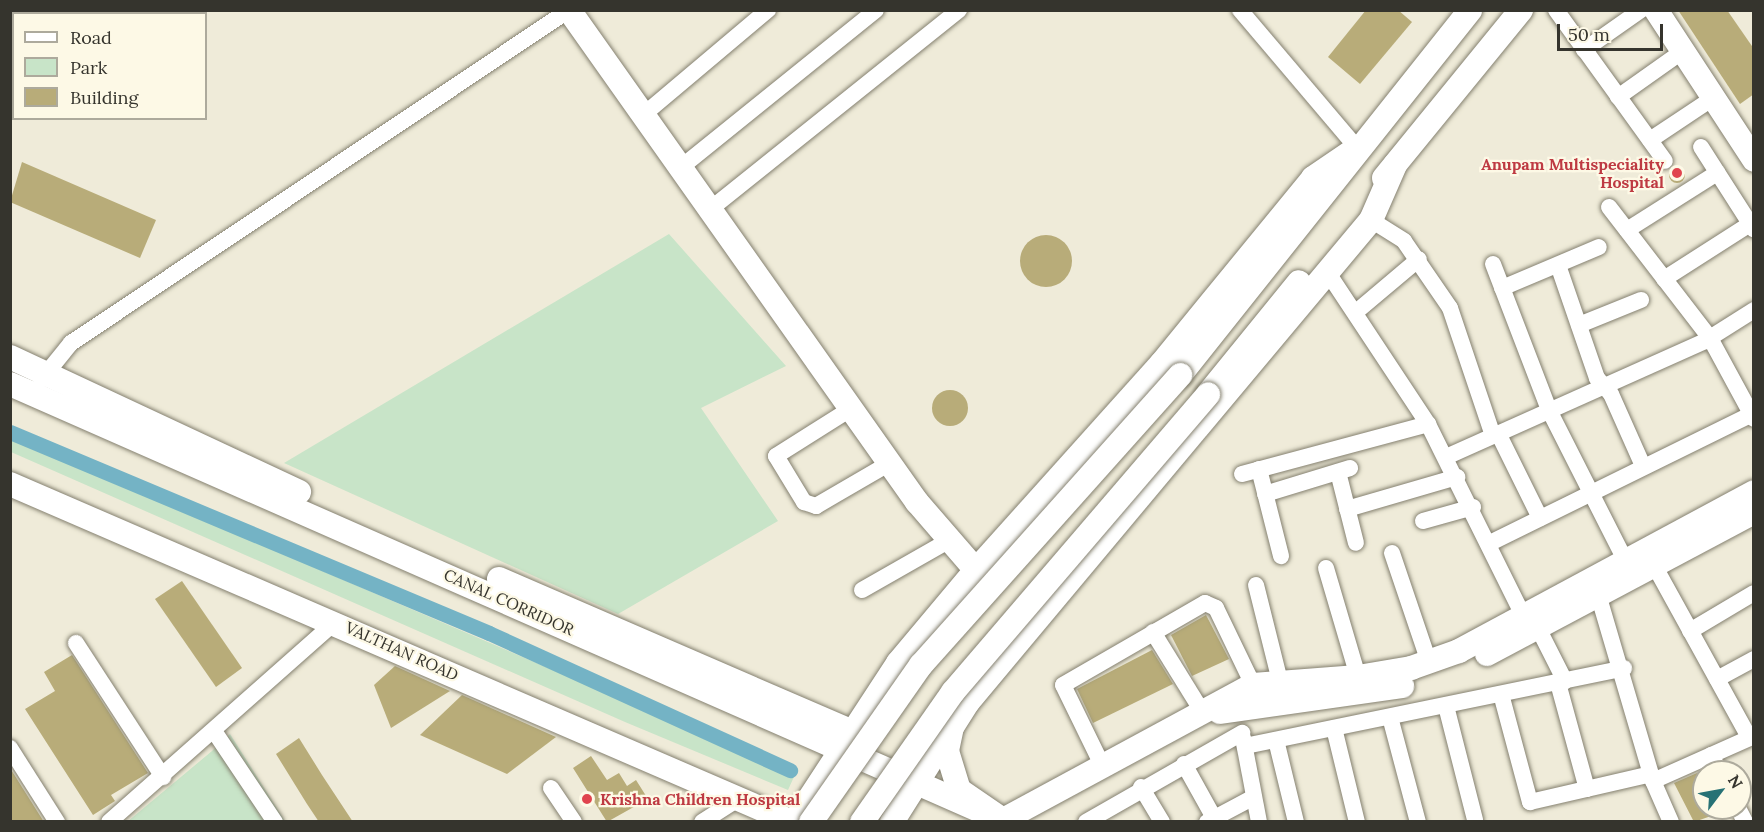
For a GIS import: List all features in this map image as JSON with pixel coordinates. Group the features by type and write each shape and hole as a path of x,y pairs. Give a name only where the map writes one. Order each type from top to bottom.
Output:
{"main road":[{"path":"569,10 708,211 890,463 948,541 976,570"},
{"path":"1402,90 1408,65 1450,10"},
{"path":"811,822 921,665 1180,375 1329,191 1357,148 1402,90 1470,10"},
{"path":"862,822 953,692 1208,394 1521,10"},
{"path":"1475,66 1497,60 1537,10"},
{"path":"1656,10 1754,160"},
{"path":"793,822 898,663 976,570 1161,364 1313,178 1357,148"},
{"path":"892,822 915,782 952,727 1371,220 1395,165"},
{"path":"10,357 46,371 299,492 846,739"},
{"name":"CANAL CORRIDOR","path":"10,384 846,739 915,782 1004,821"},
{"name":"VALTHAN ROAD","path":"10,484 336,621 741,797 793,822"},
{"path":"1596,586 1625,560 1754,492"},
{"path":"952,727 947,751 959,790 1004,821 1253,685 1280,681 1358,677 1429,662 1596,586 1654,565 1754,512"},
{"path":"1198,717 1237,708 1415,684 1467,664 1530,618"}],"street":[{"path":"33,393 46,371 70,343 569,10"},
{"path":"642,116 768,10"},
{"path":"679,169 876,10"},
{"path":"708,211 959,10"},
{"path":"1240,10 1357,148"},
{"path":"1556,10 1665,161"},
{"path":"1584,50 1641,10"},
{"path":"1618,97 1683,51"},
{"path":"1650,140 1713,98"},
{"path":"1664,279 1752,227 1701,147"},
{"path":"1627,230 1717,172"},
{"path":"1490,543 1643,466 1753,415 1710,338 1609,207"},
{"path":"1371,220 1404,241 1419,259 1450,308 1496,434 1540,518"},
{"path":"1502,288 1599,248"},
{"path":"1356,312 1419,259"},
{"path":"1493,264 1549,410 1625,560"},
{"path":"1558,264 1579,325 1604,386 1643,466"},
{"path":"1328,273 1356,312 1428,424 1530,618 1562,682 1587,789"},
{"path":"1579,325 1641,300"},
{"path":"1446,456 1710,338 1754,310"},
{"path":"852,408 776,456 804,502 816,506 890,463"},
{"path":"1242,474 1428,424"},
{"path":"1259,469 1281,556"},
{"path":"1265,494 1344,470 1347,509 1356,543"},
{"path":"1347,509 1457,477"},
{"path":"1423,521 1473,507"},
{"path":"862,590 948,541"},
{"path":"1392,553 1429,662"},
{"path":"1501,694 1530,802 1652,777 1751,737 1654,565"},
{"path":"1326,568 1358,677"},
{"path":"1256,585 1280,681"},
{"path":"1596,586 1624,668 1652,777 1671,822"},
{"path":"1690,631 1754,593"},
{"path":"1103,766 1063,685 1153,632 1211,603 1253,685"},
{"path":"109,822 163,777 336,621"},
{"path":"1153,632 1198,717"},
{"path":"76,643 163,777"},
{"path":"1717,679 1754,659"},
{"path":"1086,822 1141,787 1184,764 1243,739 1276,740 1624,668"},
{"path":"1446,706 1475,820"},
{"path":"1237,708 1259,822"},
{"path":"1390,717 1418,822"},
{"path":"1334,728 1357,822"},
{"path":"214,731 275,822"},
{"path":"1276,740 1296,822"},
{"path":"10,748 57,822"},
{"path":"1711,755 1714,760"},
{"path":"1184,764 1210,820 1254,798"},
{"path":"1141,787 1162,822"},
{"path":"551,788 574,822"},
{"path":"702,822 741,797"}],"green space":[{"path":"669,234 786,366 701,408 778,521 618,614 284,463"},
{"path":"11,437 704,735 798,768 788,790 625,722 11,452"},
{"path":"230,734 285,821 127,822 212,751"}],"building":[{"path":"1366,10 1398,10 1412,22 1360,84 1328,57"},
{"path":"1678,10 1727,10 1754,49 1754,94 1740,104"},
{"path":"22,162 156,220 140,258 10,202"},
{"path":"1674,167 1680,167 1685,175 1683,181 1674,183 1669,178 1669,172"},
{"path":"1041,235 1051,235 1065,242 1072,261 1065,280 1051,287 1041,287 1031,283 1024,276 1020,266 1020,256 1024,246 1031,239"},
{"path":"950,390 963,395 968,408 963,421 950,426 937,421 932,408 937,395"},
{"path":"182,581 242,668 216,687 155,599"},
{"path":"1206,615 1229,659 1192,676 1171,635"},
{"path":"1152,650 1173,684 1093,723 1077,689"},
{"path":"72,655 148,773 111,795 115,801 93,815 25,709 55,691 44,672"},
{"path":"395,666 450,691 391,728 374,685"},
{"path":"462,695 556,737 507,774 420,735"},
{"path":"299,738 353,822 319,822 307,804 276,754"},
{"path":"591,756 607,780 619,773 627,786 636,780 648,799 607,822 573,768"},
{"path":"10,768 44,822 10,822"},
{"path":"1692,775 1692,818 1674,783"}],"waterway":[{"path":"10,432 489,633 790,770"}],"place":[{"name":"Anupam Multispeciality Hospital","path":"1677,173"},
{"name":"Krishna Children Hospital","path":"587,799"}]}
